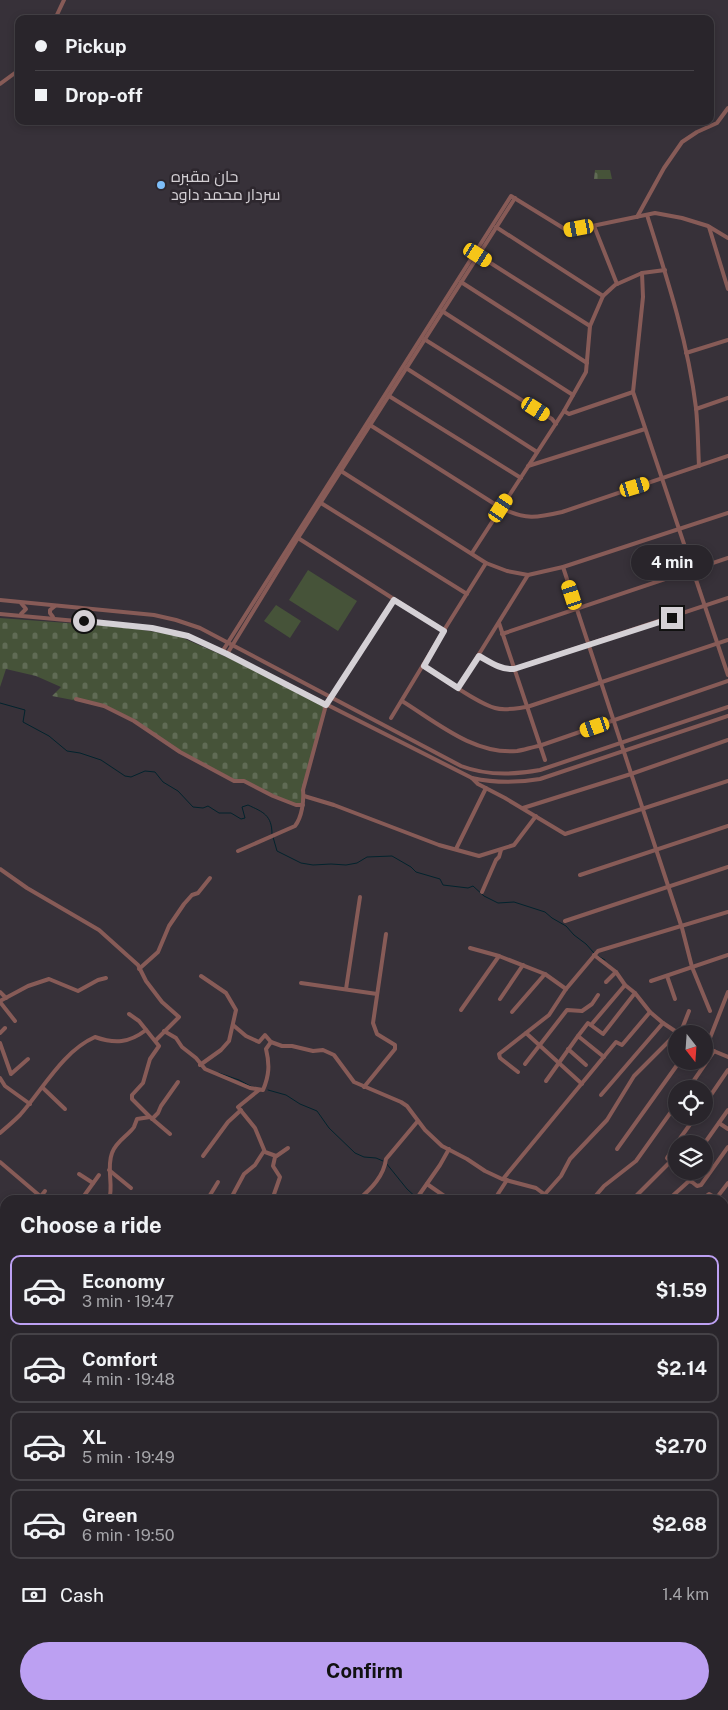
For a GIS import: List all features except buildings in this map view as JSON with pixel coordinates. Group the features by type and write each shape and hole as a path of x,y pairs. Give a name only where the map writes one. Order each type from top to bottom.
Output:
{"street":[{"path":"57,15 64,0"},
{"path":"0,84 15,73"},
{"path":"714,125 718,123 728,108"},
{"path":"637,217 664,168 682,142 697,132 713,125"},
{"path":"513,197 568,230 655,213 682,218 708,226 728,238"},
{"path":"297,537 389,396 513,197"},
{"path":"222,652 230,644 513,197"},
{"path":"647,215 664,270 686,354 696,408 698,466"},
{"path":"496,226 603,296"},
{"path":"594,226 617,284"},
{"path":"708,226 728,290"},
{"path":"478,255 590,326"},
{"path":"472,553 556,424 586,372 590,326 603,296 617,284 642,273 664,270"},
{"path":"642,273 643,297 633,392 728,675"},
{"path":"461,282 587,363"},
{"path":"442,311 573,395"},
{"path":"424,339 552,419 556,424"},
{"path":"686,354 728,340"},
{"path":"406,368 538,452"},
{"path":"564,411 569,414 633,392"},
{"path":"389,396 521,478"},
{"path":"696,408 728,398"},
{"path":"370,425 501,508 515,515 537,518 562,512 728,456"},
{"path":"528,467 645,429"},
{"path":"339,470 486,563 507,571 528,575 563,567 728,513"},
{"path":"320,503 467,594"},
{"path":"297,537 444,631"},
{"path":"502,634 728,558"},
{"path":"392,718 486,563"},
{"path":"563,567 669,887 692,967 710,1011"},
{"path":"458,688 528,575"},
{"path":"479,656 499,667 508,670 514,669 589,646 728,598"},
{"path":"0,600 154,615 200,628 461,766 496,774 519,774 540,770 728,707"},
{"path":"238,852 298,823 303,805 303,790 326,705 394,600"},
{"path":"19,615 26,610 20,602"},
{"path":"54,618 50,610 57,606"},
{"path":"0,614 168,631 188,636 472,778 566,834 728,781"},
{"path":"499,623 545,760"},
{"path":"424,666 478,701 496,708 513,709 527,707 728,640"},
{"path":"227,654 230,644"},
{"path":"402,701 462,739 489,748 516,751 539,746 728,681"},
{"path":"76,700 104,706 134,721 180,752 234,781 244,781 273,796 296,805 303,805"},
{"path":"472,778 510,783 540,779 728,716"},
{"path":"522,808 631,774 728,740"},
{"path":"456,849 486,788"},
{"path":"304,796 334,805 431,842 479,856 514,845 536,816"},
{"path":"580,875 728,826"},
{"path":"482,892 501,850"},
{"path":"565,921 728,868"},
{"path":"0,869 99,930 138,966 146,981 162,1002 178,1017 156,1040"},
{"path":"140,969 158,952 169,926 184,904 192,895 198,893 210,878"},
{"path":"346,989 360,897"},
{"path":"518,1072 500,1058 499,1054 549,1015 566,989 598,951 682,928 728,912"},
{"path":"364,1087 396,1047 377,1034 373,1024 386,934"},
{"path":"470,948 499,956 545,974 566,989"},
{"path":"462,1010 499,956"},
{"path":"594,956 616,972 625,985 635,993 650,1012 668,1027"},
{"path":"651,981 728,956"},
{"path":"500,999 523,965"},
{"path":"606,982 616,972"},
{"path":"512,1012 545,974"},
{"path":"200,1065 229,1042 236,1010 226,993 201,976"},
{"path":"667,976 675,999"},
{"path":"15,1021 0,1002 28,986 49,979 78,991 98,980 106,978"},
{"path":"301,983 377,994"},
{"path":"591,1025 625,985"},
{"path":"0,992 6,998"},
{"path":"713,1028 728,992"},
{"path":"546,1081 586,1024 591,1025 603,1034 635,993"},
{"path":"525,1064 567,1010 582,1011 592,1004 598,995"},
{"path":"682,1025 689,1011"},
{"path":"497,1195 505,1179 616,1042 622,1045 650,1012"},
{"path":"128,1014 139,1021 159,1046 150,1060 143,1083 132,1097 151,1118 170,1134"},
{"path":"601,1095 662,1023"},
{"path":"233,1026 246,1036 259,1042 265,1035 271,1042 282,1046 292,1046 312,1051 323,1050 334,1055 354,1082 401,1102 417,1122 442,1146 485,1172 536,1188 545,1194 561,1176 570,1159 607,1120 634,1076 668,1044"},
{"path":"0,1033 5,1028"},
{"path":"0,1133 19,1116 66,1060 86,1041 95,1037 108,1042 119,1043 129,1040 146,1030"},
{"path":"164,1031 176,1038 182,1047 196,1058 200,1065 215,1074 259,1090"},
{"path":"526,1033 582,1084"},
{"path":"578,1036 604,1057"},
{"path":"271,1042 266,1049 270,1064 263,1090 259,1090 238,1106 255,1128 264,1151 276,1156"},
{"path":"0,1043 11,1074 28,1059"},
{"path":"568,1049 586,1065"},
{"path":"694,1080 714,1051 728,1057"},
{"path":"617,1149 674,1070"},
{"path":"713,1091 728,1070"},
{"path":"0,1078 5,1086 30,1104"},
{"path":"110,1195 109,1170 112,1153 124,1136 134,1127 137,1120 151,1118 158,1113 178,1082"},
{"path":"42,1088 65,1109"},
{"path":"204,1156 228,1122 241,1110"},
{"path":"710,1135 728,1110"},
{"path":"596,1195 604,1186 636,1162 668,1116"},
{"path":"364,1195 380,1176 386,1159 417,1122"},
{"path":"719,1123 728,1129"},
{"path":"713,1167 728,1147"},
{"path":"274,1195 280,1177 273,1166 276,1156 288,1148"},
{"path":"419,1195 449,1149"},
{"path":"233,1195 244,1174 254,1165 264,1151"},
{"path":"0,1162 36,1195"},
{"path":"637,1195 668,1164"},
{"path":"109,1170 131,1188"},
{"path":"80,1174 93,1183"},
{"path":"81,1195 99,1175"},
{"path":"674,1195 690,1180 697,1186 704,1180"},
{"path":"210,1195 218,1182"},
{"path":"719,1195 728,1183"},
{"path":"427,1184 443,1195"},
{"path":"42,1195 45,1191"}],"green space":[{"path":"595,170 610,170 612,179 594,179"},
{"path":"308,570 357,601 338,631 289,600"},
{"path":"276,605 301,621 290,638 264,621"},
{"path":"0,618 122,627 176,635 326,705 303,790 303,805 296,805 244,781 234,781 180,752 157,735 104,706 52,696 61,687 36,676 6,669 0,687"}],"waterway":[{"path":"0,703 25,710 23,722 49,736 67,751 101,760 125,776 131,777 145,771 155,772 163,782 178,791 193,807 203,808 208,806 219,813 231,813 241,819 245,818 242,807 248,805 253,807 266,815 272,828 272,834"},
{"path":"273,837 277,851 301,863 313,865 346,865 357,863 367,857 392,856 416,872 440,879 443,885 468,888 473,886 484,896 498,903 514,902 545,912 566,926 594,953"},
{"path":"598,956 605,960"},
{"path":"219,1073 252,1087"},
{"path":"268,1090 286,1095 300,1104 317,1111 329,1128 355,1153 383,1161"},
{"path":"386,1163 414,1195"}],"place":[{"name":"حان مقبره سردار محمد داود","path":"161,185"}],"route":[{"path":"84,621 152,628 188,636 326,705 394,600 444,631 424,666 458,688 479,656 499,667 508,670 514,669 672,618"}]}
